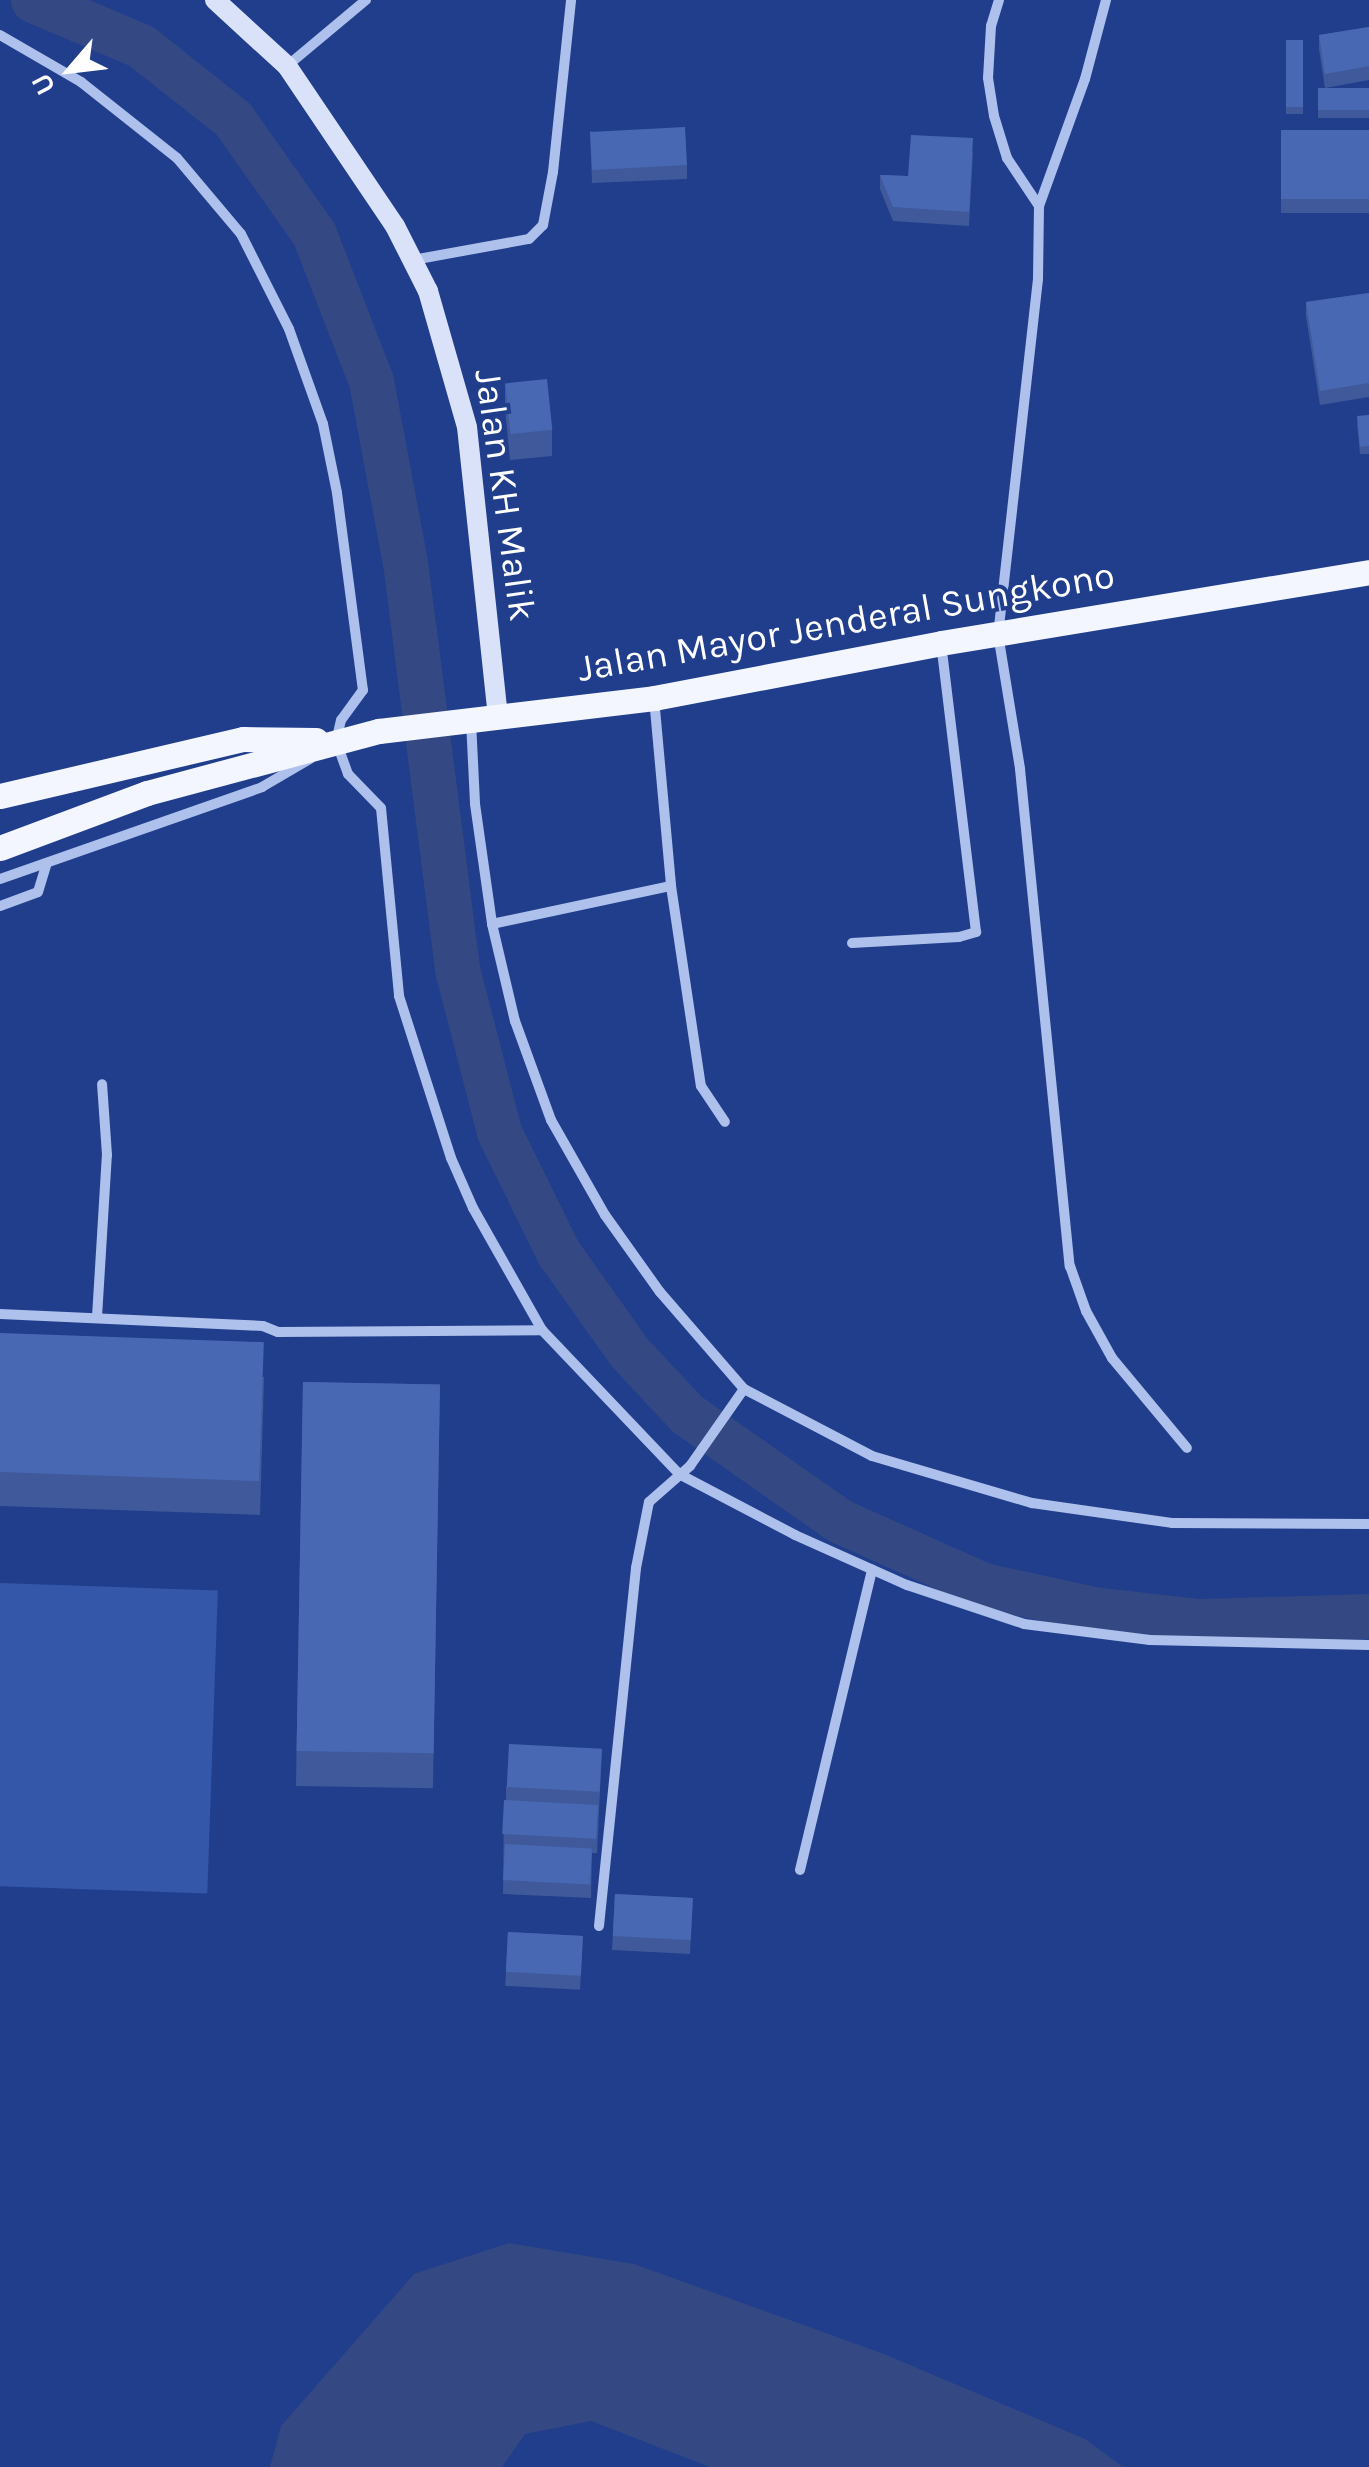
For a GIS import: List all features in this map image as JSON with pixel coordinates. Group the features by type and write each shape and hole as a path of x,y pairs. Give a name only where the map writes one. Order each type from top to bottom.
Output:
{"main road":[{"name":"Jalan Mayor Jenderal Sungkono","path":"0,848 146,793 248,769 379,731 654,698 941,643 1369,572"},
{"name":"Jalan Mayor Jenderal Sungkono","path":"3,794 243,739 336,741"}],"street":[{"name":"Jalan KH Malik","path":"214,0 287,66 396,226 447,348 468,428 498,716"},
{"path":"287,66 366,0"},
{"path":"412,260 529,238 543,225 553,172 570,0"},
{"path":"999,0 991,26 988,78 994,116 1007,158 1038,206"},
{"path":"1106,0 1085,79 1038,206 1038,278 998,634 1020,769 1070,1266 1086,1311 1112,1358 1187,1448"},
{"path":"0,35 81,82 177,158 240,234 289,329 323,424 355,602 363,690 341,720 336,741 348,774 381,808 399,996 428,1098 472,1208 542,1330 679,1474 872,1570 1024,1624 1150,1640 1369,1645"},
{"path":"852,943 959,937 976,932 941,643"},
{"path":"654,698 672,886 701,1086 725,1122"},
{"path":"464,721 492,924 514,1021 551,1120 604,1215 660,1292 744,1389 872,1456 1032,1503 1172,1523 1369,1524"},
{"path":"0,879 262,787 336,741"},
{"path":"0,906 38,892 47,863"},
{"path":"492,924 672,886"},
{"path":"97,1318 106,1156 102,1084"},
{"path":"0,1314 263,1326 278,1332 542,1330"},
{"path":"599,1926 636,1568 648,1502 690,1466 744,1389"},
{"path":"800,1870 872,1570"}],"shaded area":[{"path":"0,1583 218,1591 207,1893 0,1886"},
{"path":"509,2243 634,2264 884,2354 1085,2439 1123,2467 710,2467 591,2421 525,2434 502,2467 270,2467 281,2426 414,2274"}],"building":[{"path":"1369,27 1369,66 1325,74 1319,35"},
{"path":"1286,40 1303,40 1303,107 1286,107"},
{"path":"1318,88 1369,88 1369,110 1318,110"},
{"path":"685,127 687,165 592,170 590,132"},
{"path":"1281,130 1369,130 1369,199 1281,199"},
{"path":"911,135 973,138 969,212 893,207 880,175 908,176"},
{"path":"1369,293 1369,383 1320,391 1306,302"},
{"path":"547,379 552,430 511,434 505,383"},
{"path":"1369,415 1369,446 1360,447 1357,416"},
{"path":"0,1333 264,1342 259,1481 0,1472"},
{"path":"303,1382 440,1384 434,1753 297,1751"},
{"path":"509,1744 602,1749 600,1792 507,1787"},
{"path":"504,1800 598,1805 596,1839 502,1834"},
{"path":"505,1844 592,1849 590,1885 503,1880"},
{"path":"615,1894 693,1898 691,1940 613,1936"},
{"path":"508,1932 583,1936 581,1976 506,1972"}],"waterway":[{"path":"33,0 141,46 233,119 314,234 371,381 405,562 458,973 499,1132 558,1252 629,1352 687,1414 840,1521 983,1585 1093,1609 1199,1621 1369,1616"}]}
